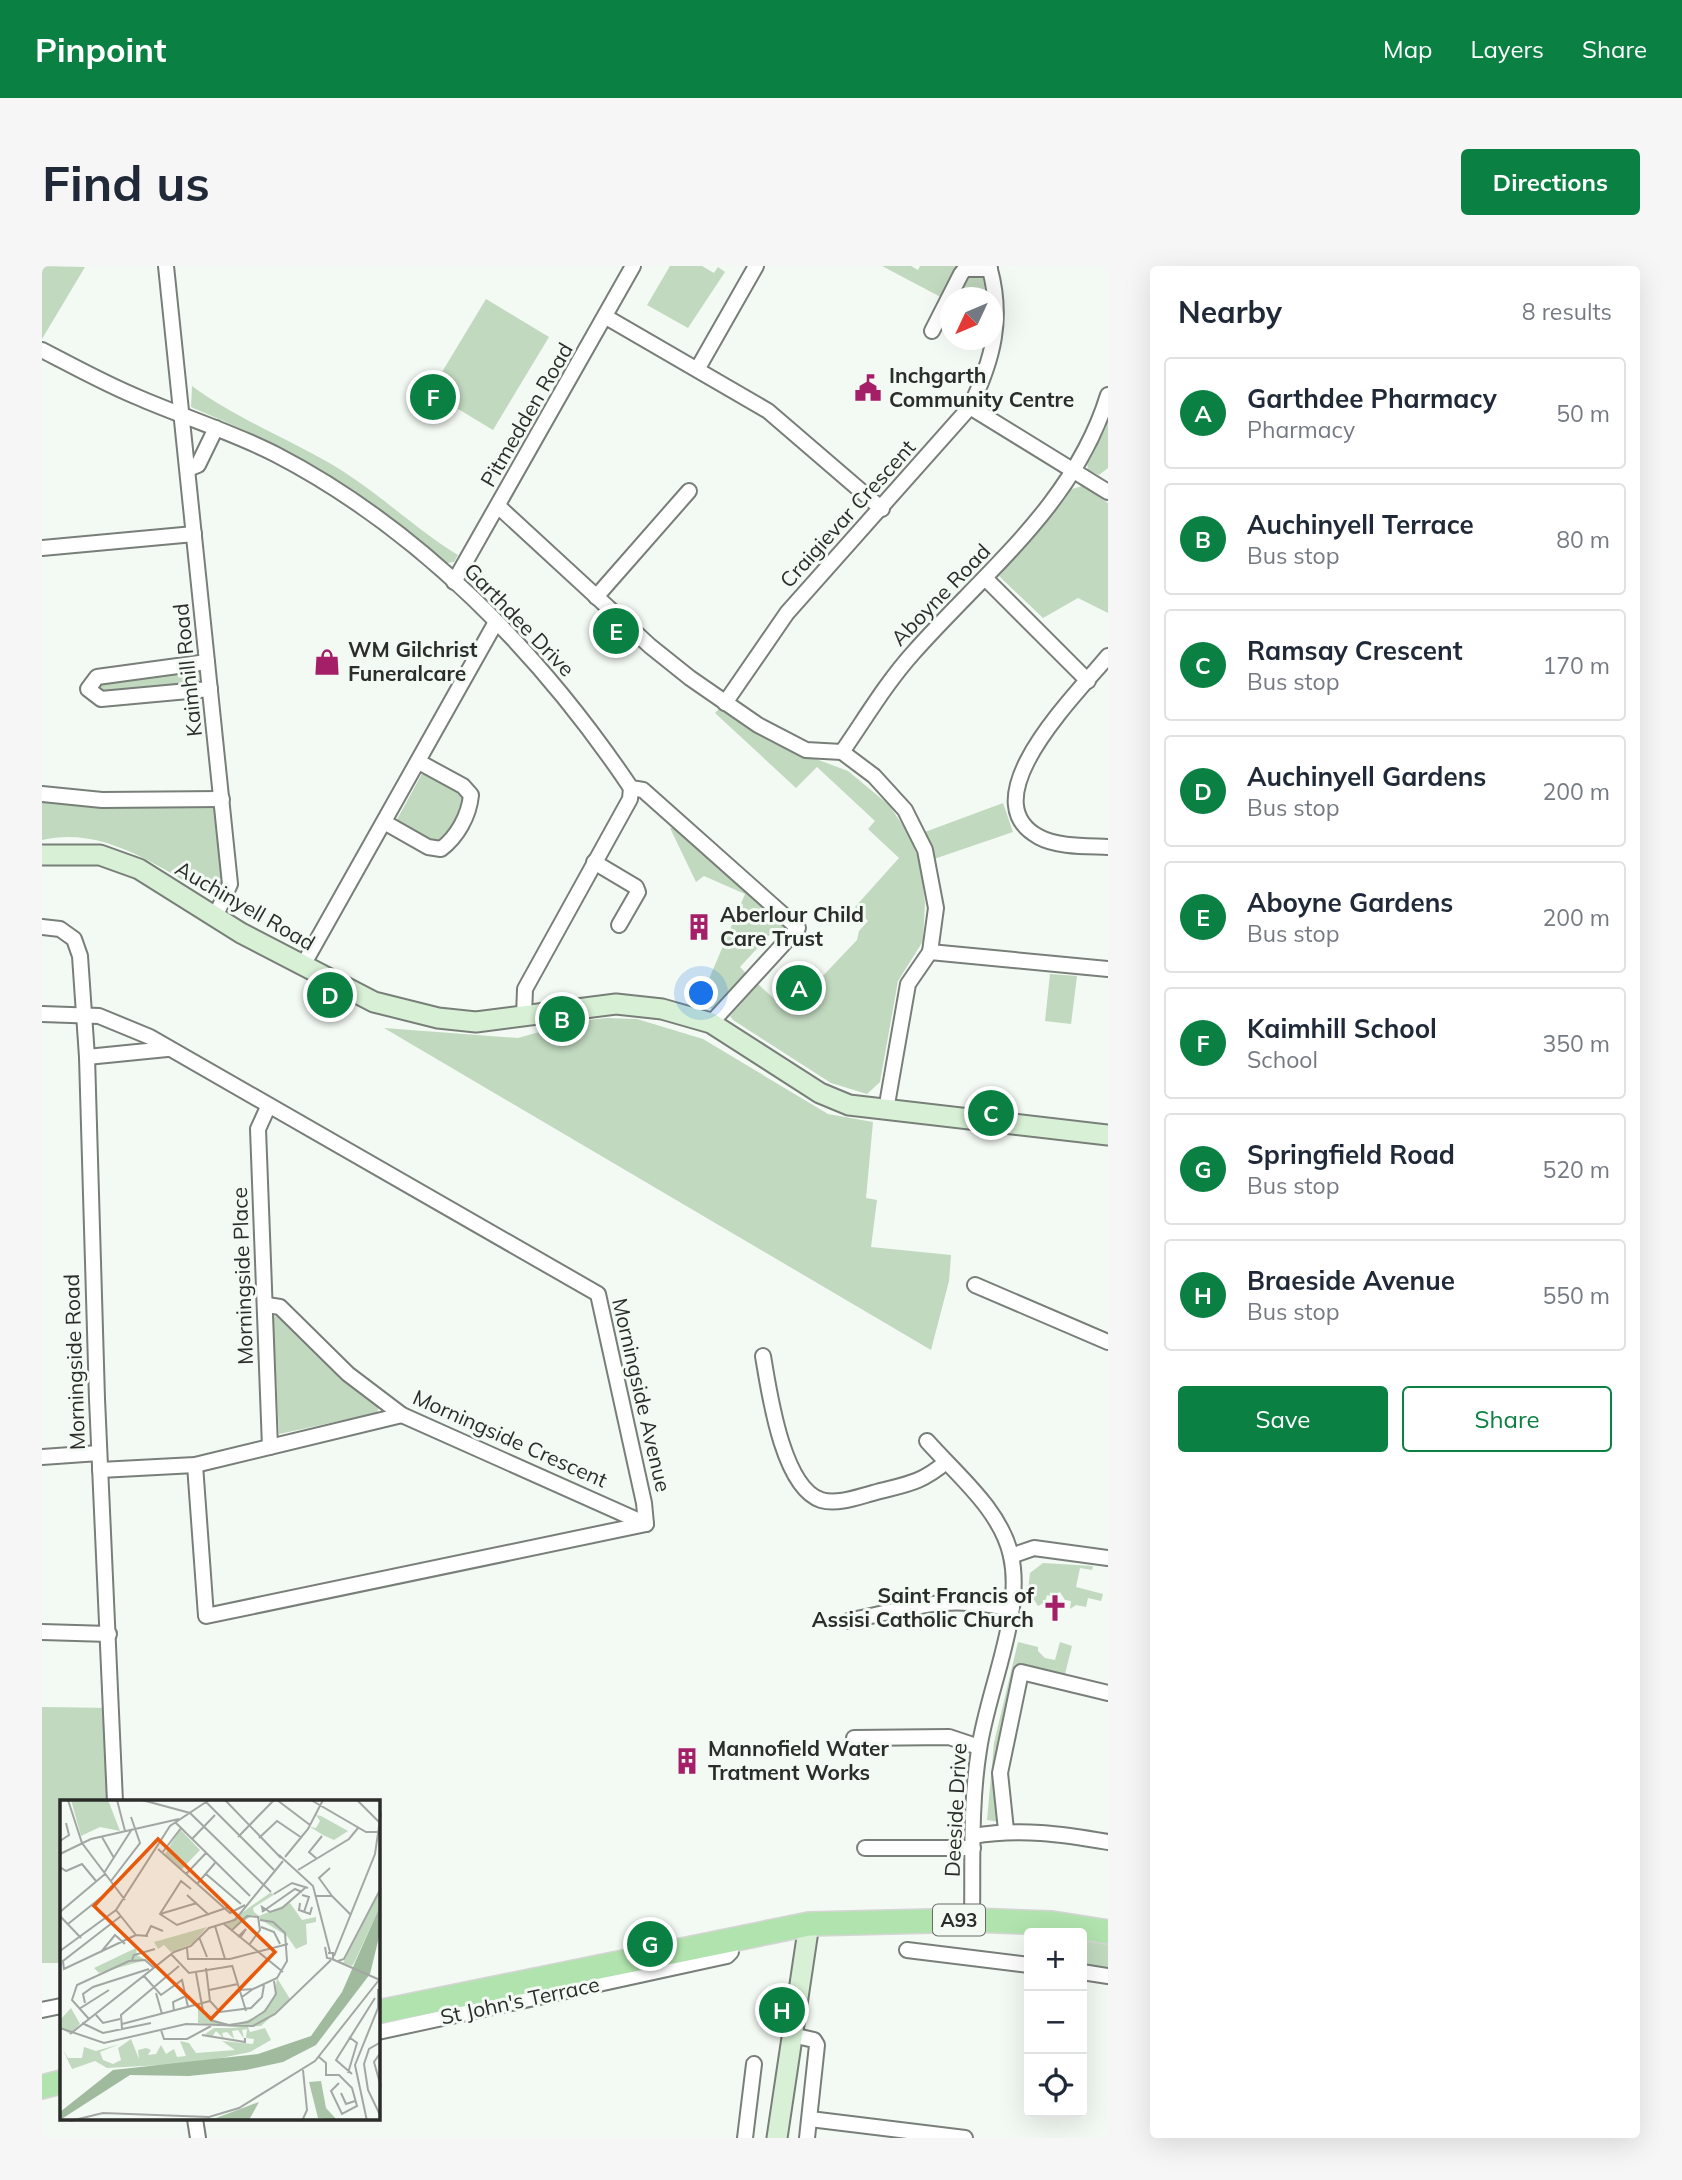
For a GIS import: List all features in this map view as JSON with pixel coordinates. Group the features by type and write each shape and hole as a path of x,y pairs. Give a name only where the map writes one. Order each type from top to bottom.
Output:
{"main road":[{"name":"A93","path":"809,1924 972,1920 1052,1928"},
{"name":"St John's Terrace","path":"380,2011 809,1924"},
{"name":"A93","path":"1087,1930 1108,1932"},
{"path":"42,2087 60,2082"}],"street":[{"name":"Kaimhill Road","path":"166,266 230,884 215,917"},
{"name":"Pitmedden Road","path":"454,582 634,266"},
{"path":"698,368 756,266"},
{"path":"932,331 965,269 989,267"},
{"name":"Craigievar Crescent","path":"725,703 787,613 970,407 986,374 996,331 997,307 989,267"},
{"path":"606,317 698,368 788,426 882,509"},
{"name":"Garthdee Drive","path":"42,350 99,380 274,453 383,523 454,582 496,622 547,674 631,788 643,790 798,928 711,1023"},
{"name":"Aboyne Road","path":"842,752 914,653 1042,516 1075,470 1097,429 1108,395"},
{"path":"970,407 1108,492"},
{"path":"188,469 198,465 216,428"},
{"path":"596,597 689,491"},
{"path":"499,507 650,646 725,703 758,725 806,750 842,752 886,788 905,810 925,850 936,908 930,951 908,984 886,1110"},
{"path":"42,548 194,534"},
{"path":"986,579 1088,681"},
{"path":"302,967 496,622"},
{"path":"1108,656 1023,766 1014,789 1015,809 1020,819 1039,838 1108,847"},
{"path":"207,662 97,677 88,689 101,699 210,689"},
{"path":"384,822 428,847 441,849 452,841 470,808 471,795 463,786 419,762"},
{"path":"524,1016 525,989 629,800 631,788"},
{"path":"42,794 102,800 222,799"},
{"name":"Auchinyell Road","path":"42,855 100,855 139,869 302,967 374,1002 438,1018 476,1022 616,1004 662,1009 711,1023 834,1100 886,1110 1108,1135"},
{"path":"594,862 636,887 638,892 619,925"},
{"name":"Morningside Road","path":"42,927 60,929 74,939 80,956 87,1057 99,1453 115,1800"},
{"path":"930,951 1108,970"},
{"name":"Morningside Avenue","path":"42,1014 99,1016 150,1037 598,1294 644,1503 646,1524 206,1616 195,1465"},
{"path":"87,1057 167,1049"},
{"name":"Morningside Place","path":"268,1107 258,1129 267,1305 270,1447"},
{"path":"975,1285 1108,1342"},
{"name":"Morningside Crescent","path":"267,1305 280,1307 348,1374 402,1415 646,1524"},
{"path":"763,1356 772,1413 794,1473 805,1489 820,1500 839,1501 926,1479 946,1462"},
{"path":"100,1470 195,1465 402,1415"},
{"name":"Deeside Drive","path":"927,1441 991,1511 1011,1556 1010,1609 979,1747 973,1842 972,1920"},
{"path":"42,1457 99,1453"},
{"path":"1011,1556 1034,1548 1108,1558"},
{"path":"848,1621 945,1601 978,1602 1010,1609"},
{"path":"42,1632 109,1634"},
{"path":"1006,1830 1000,1773 1021,1672 1108,1693"},
{"path":"854,1738 949,1737 979,1747"},
{"path":"865,1848 973,1842 1006,1830 1053,1833 1108,1842"},
{"path":"882,1833 882,1848"},
{"path":"777,2138 809,1924"},
{"name":"St John's Terrace","path":"380,2032 727,1956 731,1952 730,1939"},
{"path":"907,1950 1024,1964"},
{"path":"1087,1973 1108,1976"},
{"path":"42,2010 60,2006"},
{"path":"792,2035 814,2040 817,2045 807,2138"},
{"path":"744,2138 754,2064"},
{"path":"810,2119 965,2138"},
{"path":"195,2120 198,2138"}],"green space":[{"path":"42,266 85,267 42,339"},
{"path":"670,266 702,266 714,273 718,267 725,272 688,328 647,305"},
{"path":"882,266 911,266 918,270 920,266 981,266 984,287 940,287 940,297"},
{"path":"486,299 549,337 493,430 430,392"},
{"path":"192,386 356,480 458,555 454,562 447,563 366,501 302,459 258,436 191,407"},
{"path":"1108,411 1108,468 1099,475 1088,470 1087,462"},
{"path":"1082,486 1108,503 1108,613 1078,598 1043,618 999,576 1069,490"},
{"path":"198,668 200,684 113,695 96,691 96,685 111,678"},
{"path":"720,708 771,742 848,771 889,805 908,833 920,863 925,903 923,941 898,981 880,1082 867,1094 831,1083 730,1016 758,984 792,1015 816,990 818,981 857,940 859,931 868,921 855,907 899,858 868,829 875,821 817,767 796,788 715,713"},
{"path":"424,770 458,788 466,803 450,837 435,844 395,823"},
{"path":"42,801 217,805 226,881 221,889 205,893 148,860 107,843 86,838 42,840"},
{"path":"1003,803 1013,832 934,859 925,832"},
{"path":"670,828 679,828 783,920 786,928 784,936 775,929 740,967 745,972 744,979 716,1010 698,1005 745,894 704,876 696,882"},
{"path":"1050,974 1077,976 1071,1024 1045,1021"},
{"path":"637,1019 703,1039 828,1114 873,1122 866,1198 877,1200 871,1247 951,1255 949,1281 931,1350 384,1028 518,1038 578,1021"},
{"path":"279,1315 331,1368 379,1406 377,1413 279,1434 273,1317"},
{"path":"1043,1563 1093,1566 1092,1570 1080,1568 1076,1587 1103,1594 1101,1601 1088,1598 1086,1607 1076,1605 1070,1609 1071,1601 1065,1600 1060,1592 1053,1597 1047,1595 1045,1602 1038,1606 1028,1590 1030,1573"},
{"path":"1018,1642 1038,1647 1038,1651 1045,1658 1055,1660 1060,1642 1072,1646 1065,1674 1020,1663 1001,1745 1000,1822 987,1820 994,1743"},
{"path":"42,1707 113,1708 115,1800 60,1800 60,1963 42,1963"},
{"path":"1087,1939 1108,1942 1108,1972 1087,1969"}],"place":[{"name":"Inchgarth Community Centre","path":"868,388"},
{"name":"Kaimhill School","path":"433,397"},
{"name":"Aboyne Gardens","path":"616,631"},
{"name":"WM Gilchrist Funeralcare","path":"327,662"},
{"name":"Aberlour Child Care Trust","path":"699,927"},
{"name":"Garthdee Pharmacy","path":"799,988"},
{"name":"Auchinyell Gardens","path":"330,995"},
{"name":"Auchinyell Terrace","path":"562,1019"},
{"name":"Ramsay Crescent","path":"991,1113"},
{"name":"Saint Francis of Assisi Catholic Church","path":"1055,1608"},
{"name":"Mannofield Water Tratment Works","path":"687,1761"},
{"name":"Springfield Road","path":"650,1944"},
{"name":"Braeside Avenue","path":"782,2010"}]}
